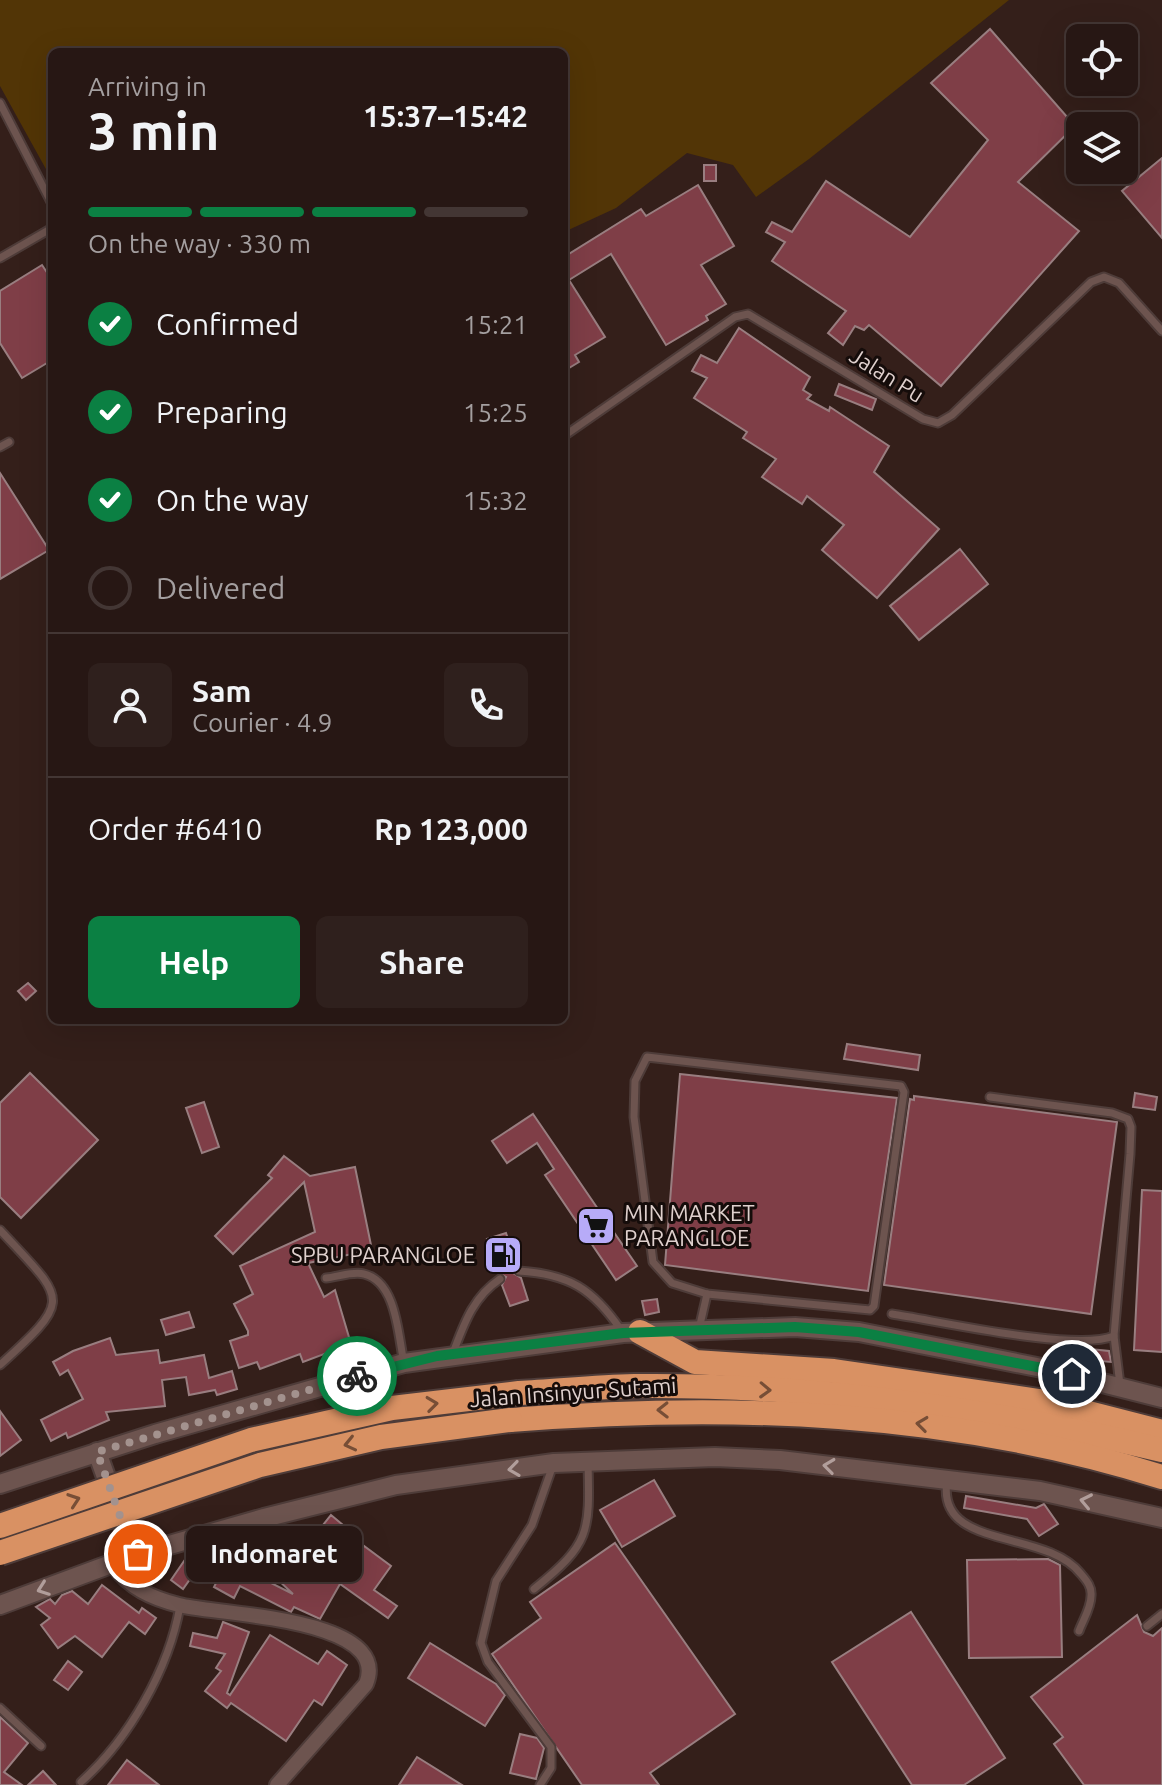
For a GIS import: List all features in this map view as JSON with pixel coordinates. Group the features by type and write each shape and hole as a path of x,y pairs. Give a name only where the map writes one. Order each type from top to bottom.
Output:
{"highway":[{"path":"632,1333 695,1362 834,1371 1015,1398 1162,1432"},
{"name":"Jalan Insinyur Sutami","path":"0,1526 251,1440 392,1408 519,1393 633,1386 789,1390 922,1405 1085,1432 1162,1450"},
{"name":"Jalan Insinyur Sutami","path":"0,1553 260,1465 381,1437 510,1420 628,1411 785,1411 925,1424 1002,1436 1162,1477"}],"street":[{"path":"0,1484 97,1452 404,1363 453,1353 632,1333 795,1327 859,1332 1120,1385 1162,1398"},
{"path":"97,1452 125,1530 138,1554"},
{"path":"0,1605 138,1554 396,1485 554,1463 728,1457 1040,1491 1162,1518"},
{"path":"113,1565 132,1587 180,1605 318,1627 353,1643 368,1660 370,1673 366,1684 277,1785"}],"lane":[{"path":"0,103 48,196"},
{"path":"0,258 48,230"},
{"name":"Jalan Pu","path":"568,433 735,317 748,314 923,419 938,423 952,415 1091,282 1104,277 1119,283 1162,331"},
{"path":"0,447 9,442"},
{"path":"647,1057 901,1086 904,1092 874,1306 870,1310 707,1294 672,1283 653,1262 634,1117 635,1081 647,1057"},
{"path":"990,1097 1112,1113 1128,1119 1131,1127 1130,1154 1114,1336 1120,1385"},
{"path":"0,1230 42,1275 54,1298 44,1325 0,1365"},
{"path":"519,1271 555,1273 604,1305 632,1333"},
{"path":"326,1278 362,1273 381,1285 388,1295 404,1363"},
{"path":"453,1353 483,1290 500,1279"},
{"path":"699,1329 707,1294"},
{"path":"892,1314 1027,1336 1101,1341 1114,1336"},
{"path":"534,1589 570,1560 581,1544 590,1506 588,1461"},
{"path":"540,1785 551,1768 551,1747 488,1662 481,1643 496,1581 532,1525 554,1463"},
{"path":"947,1481 944,1496 951,1513 963,1525 1051,1550 1079,1570 1090,1585 1092,1598 1079,1631"},
{"path":"81,1782 105,1759 139,1708 174,1641 180,1605"},
{"path":"1147,1626 1162,1614"},
{"path":"0,1708 41,1746"}],"shaded area":[{"path":"0,0 1009,0 809,159 756,197 733,165 687,153 616,208 568,230 568,48 48,48 48,173 0,86"}],"building":[{"path":"990,29 1066,116 1066,135 1018,182 1079,231 941,386 869,325 864,330 855,326 843,345 828,333 846,311 772,261 785,242 766,232 772,222 792,232 826,181 910,237 988,140 931,83"},
{"path":"1162,158 1162,238 1122,191 1130,184 1138,184 1138,178"},
{"path":"704,165 716,165 716,181 704,181"},
{"path":"698,185 734,246 701,265 726,304 706,316 708,320 666,345 611,254 569,280 605,337 575,355 579,362 568,369 568,255 641,209 646,216"},
{"path":"42,265 48,274 48,362 22,378 0,343 0,291"},
{"path":"739,328 810,377 803,390 811,395 807,399 829,411 830,407 889,446 874,472 939,529 877,598 822,550 844,525 807,496 802,504 762,477 776,459 743,438 747,432 694,398 707,378 692,371 701,355 717,363"},
{"path":"839,384 876,399 872,410 835,395"},
{"path":"0,473 48,551 0,579"},
{"path":"960,549 988,584 919,640 890,606"},
{"path":"28,983 36,991 26,1000 18,991"},
{"path":"847,1044 920,1055 918,1070 844,1059"},
{"path":"30,1073 98,1140 21,1218 0,1197 0,1103"},
{"path":"680,1074 897,1098 868,1291 665,1265"},
{"path":"1135,1093 1157,1097 1155,1110 1133,1107"},
{"path":"914,1096 1117,1122 1091,1314 884,1285 910,1099 914,1100"},
{"path":"204,1102 219,1147 202,1153 186,1108"},
{"path":"533,1114 637,1266 616,1280 545,1175 554,1169 537,1143 507,1163 492,1141"},
{"path":"284,1156 310,1176 355,1167 372,1250 308,1263 324,1297 335,1290 351,1344 303,1362 300,1354 260,1369 257,1362 239,1368 230,1341 248,1335 248,1331 234,1304 253,1294 240,1266 315,1232 304,1182 233,1254 215,1236 272,1178 268,1175"},
{"path":"1142,1190 1162,1191 1162,1352 1134,1350"},
{"name":"SPBU PARANGLOE","path":"506,1233 517,1265 513,1273 521,1278 528,1300 510,1306 502,1285 506,1277 498,1273 487,1239"},
{"path":"657,1299 659,1312 645,1315 642,1301"},
{"path":"189,1312 194,1327 166,1335 161,1320"},
{"path":"110,1338 116,1355 158,1350 160,1363 204,1355 209,1378 232,1371 237,1389 217,1395 215,1390 189,1395 186,1377 162,1380 165,1406 106,1412 109,1420 68,1438 66,1433 51,1441 41,1420 83,1399 68,1370 60,1375 53,1362"},
{"path":"1090,1349 1109,1351 1111,1362 1089,1360"},
{"path":"0,1411 21,1440 0,1456"},
{"path":"654,1480 675,1516 622,1547 600,1510"},
{"path":"966,1496 1036,1508 1044,1504 1058,1524 1039,1536 1027,1519 964,1508"},
{"path":"331,1515 349,1530 330,1552 349,1567 364,1546 391,1566 374,1590 397,1606 388,1618 340,1584 320,1619 294,1607 291,1612 240,1586 234,1598 214,1587 227,1561 293,1594 238,1542 247,1535 276,1559 307,1528 315,1535"},
{"path":"615,1543 735,1714 650,1773 659,1785 582,1785 492,1654 541,1618 530,1602"},
{"path":"197,1550 207,1555 183,1589 171,1580 191,1551"},
{"path":"1048,1559 1060,1565 1062,1657 969,1658 967,1560"},
{"path":"102,1585 139,1613 142,1608 156,1618 145,1634 129,1622 102,1657 75,1636 58,1648 41,1625 50,1618 36,1607 50,1599 55,1604 62,1595 72,1591 88,1604"},
{"path":"911,1612 1005,1758 964,1785 912,1785 832,1662"},
{"path":"1137,1615 1144,1632 1153,1636 1162,1628 1162,1785 1084,1785 1054,1744 1063,1737 1031,1697"},
{"path":"223,1622 249,1632 227,1693 230,1695 270,1635 318,1664 327,1651 347,1665 322,1705 314,1700 286,1741 231,1703 227,1708 205,1691 221,1671 216,1668 225,1654 190,1646 193,1633 217,1638"},
{"path":"430,1643 496,1684 505,1695 485,1726 408,1678"},
{"path":"68,1661 82,1672 68,1690 54,1680"},
{"path":"0,1717 28,1743 4,1772 22,1785 0,1785"},
{"path":"520,1734 537,1738 544,1748 536,1779 510,1773"},
{"path":"417,1757 462,1785 399,1785"},
{"path":"127,1760 159,1785 108,1785"},
{"path":"43,1771 56,1785 28,1785"}],"way so far":[{"path":"138,1554 125,1530 97,1452 357,1376"}],"place":[{"name":"MIN MARKET PARANGLOE","path":"596,1226"},
{"name":"SPBU PARANGLOE","path":"503,1255"},
{"name":"Indomaret","path":"138,1554"}],"route":[{"path":"357,1376 437,1356 623,1333 795,1327 859,1332 1072,1374"}]}
